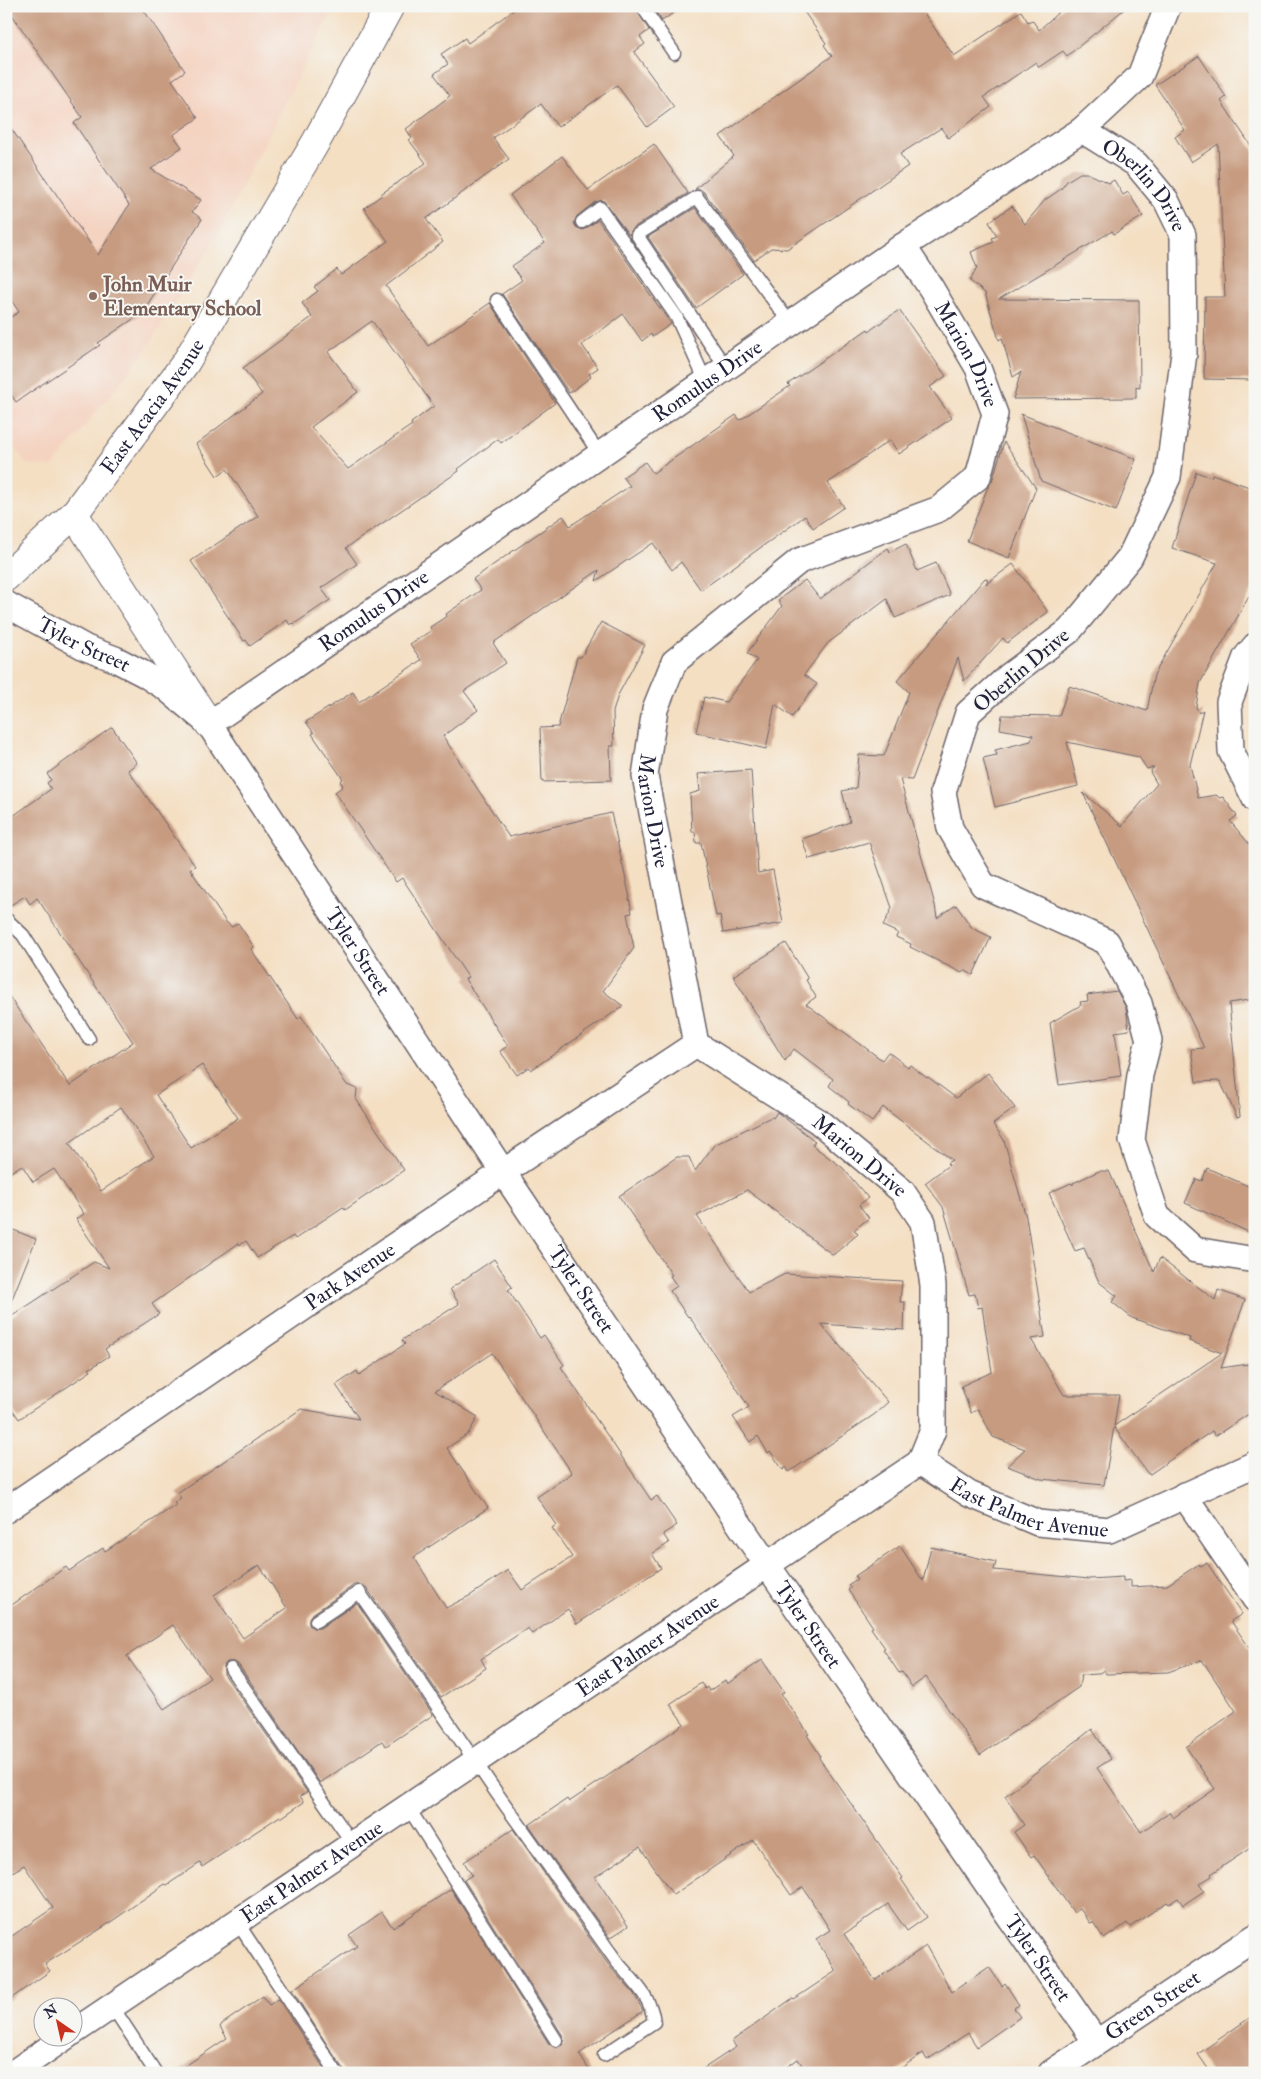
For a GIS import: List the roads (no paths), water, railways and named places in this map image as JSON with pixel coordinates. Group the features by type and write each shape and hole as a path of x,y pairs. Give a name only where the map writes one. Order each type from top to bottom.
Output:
{"street":[{"name":"East Acacia Avenue","path":"6,577 74,514 186,362 317,140 390,6"},
{"name":"Romulus Drive","path":"209,724 903,246 1082,130 1140,76 1168,6"},
{"name":"Oberlin Drive","path":"1082,130 1136,164 1166,200 1183,235 1184,353 1168,477 1130,558 1075,624 1069,631 1009,676 968,713 943,792 950,828 983,885 1107,942 1139,1003 1149,1040 1140,1075 1132,1140 1157,1216 1195,1250 1255,1260"},
{"name":"Marion Drive","path":"903,246 931,288 978,368 994,414 978,477 939,509 799,561 674,662 655,709 645,776 696,1044 818,1121 902,1192 923,1222 933,1285 933,1430 920,1462"},
{"path":"74,514 151,637 209,724"},
{"name":"Tyler Street","path":"6,604 86,648 115,659 144,674 166,688 209,724 503,1172 767,1565 1096,2042"},
{"path":"1255,646 1246,657 1229,702 1230,751 1255,799"},
{"name":"Park Avenue","path":"6,1510 503,1172 696,1044"},
{"name":"East Palmer Avenue","path":"82,2026 920,1462 969,1494 1038,1523 1109,1530 1255,1464"},
{"path":"1184,1495 1255,1599"},
{"name":"Green Street","path":"1051,2073 1255,1937"},
{"path":"13,2073 52,2046"}],"lane":[{"path":"642,6 674,53"},
{"path":"716,375 636,235 696,198 790,323"},
{"path":"582,222 600,208 716,375"},
{"path":"497,300 600,455"},
{"path":"6,919 23,936 89,1039"},
{"path":"316,1621 359,1592 475,1762 617,1962 633,1979 652,2008 654,2022 604,2055"},
{"path":"231,1669 353,1844"},
{"path":"408,1807 556,2040"},
{"path":"236,1922 337,2073"},
{"path":"112,2006 156,2073"}],"place":[{"name":"John Muir Elementary School","path":"93,296"}]}
